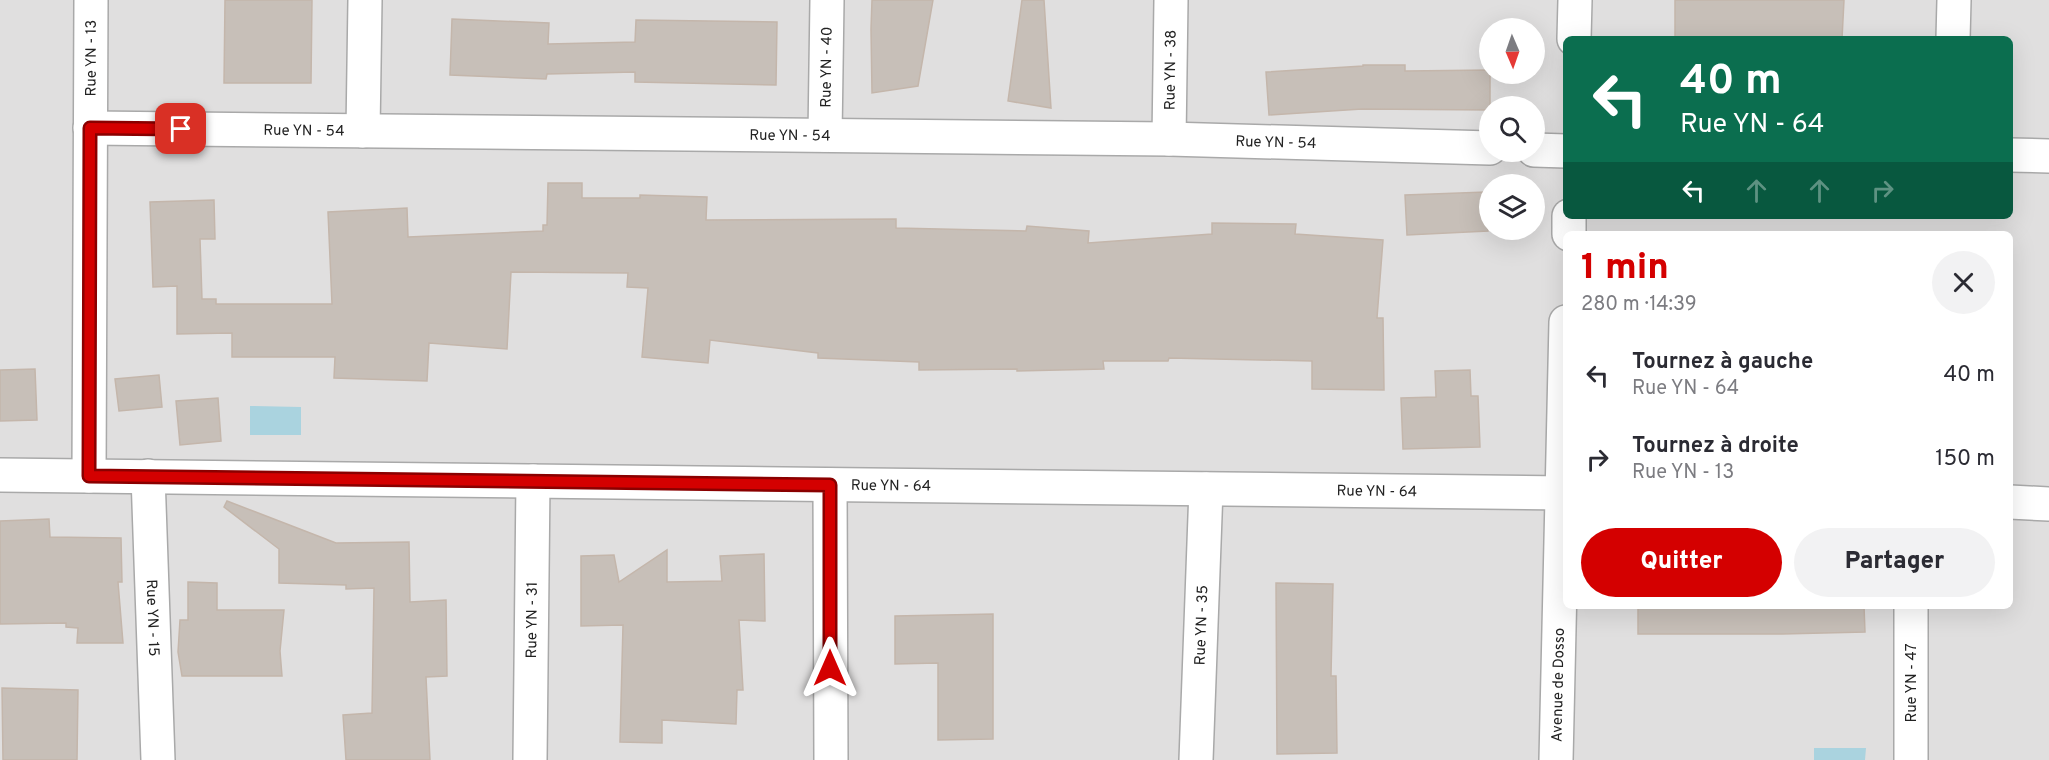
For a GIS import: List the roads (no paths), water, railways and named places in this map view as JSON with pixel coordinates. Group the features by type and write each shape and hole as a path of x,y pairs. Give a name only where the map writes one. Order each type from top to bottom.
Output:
{"street":[{"name":"Rue YN - 13","path":"89,476 91,0"},
{"path":"363,131 365,0"},
{"name":"Rue YN - 40","path":"825,135 827,0"},
{"name":"Rue YN - 38","path":"1169,139 1171,0"},
{"path":"1574,36 1575,0"},
{"path":"1953,36 1954,0"},
{"name":"Rue YN - 54","path":"90,128 1169,139 1479,148"},
{"path":"1545,150 1563,151"},
{"path":"2013,155 2049,156"},
{"name":"Rue YN - 64","path":"0,475 1563,493"},
{"name":"Rue YN - 15","path":"148,476 158,760"},
{"name":"Rue YN - 31","path":"530,760 533,481"},
{"path":"830,485 831,760"},
{"name":"Rue YN - 35","path":"1196,760 1206,489"},
{"path":"2013,502 2049,504"},
{"name":"Avenue de Dosso","path":"1556,760 1563,526"},
{"name":"Rue YN - 47","path":"1911,609 1911,760"}],"water":[{"path":"250,406 301,407 301,435 250,435"},
{"path":"1814,748 1866,748 1865,760 1814,760"}]}
